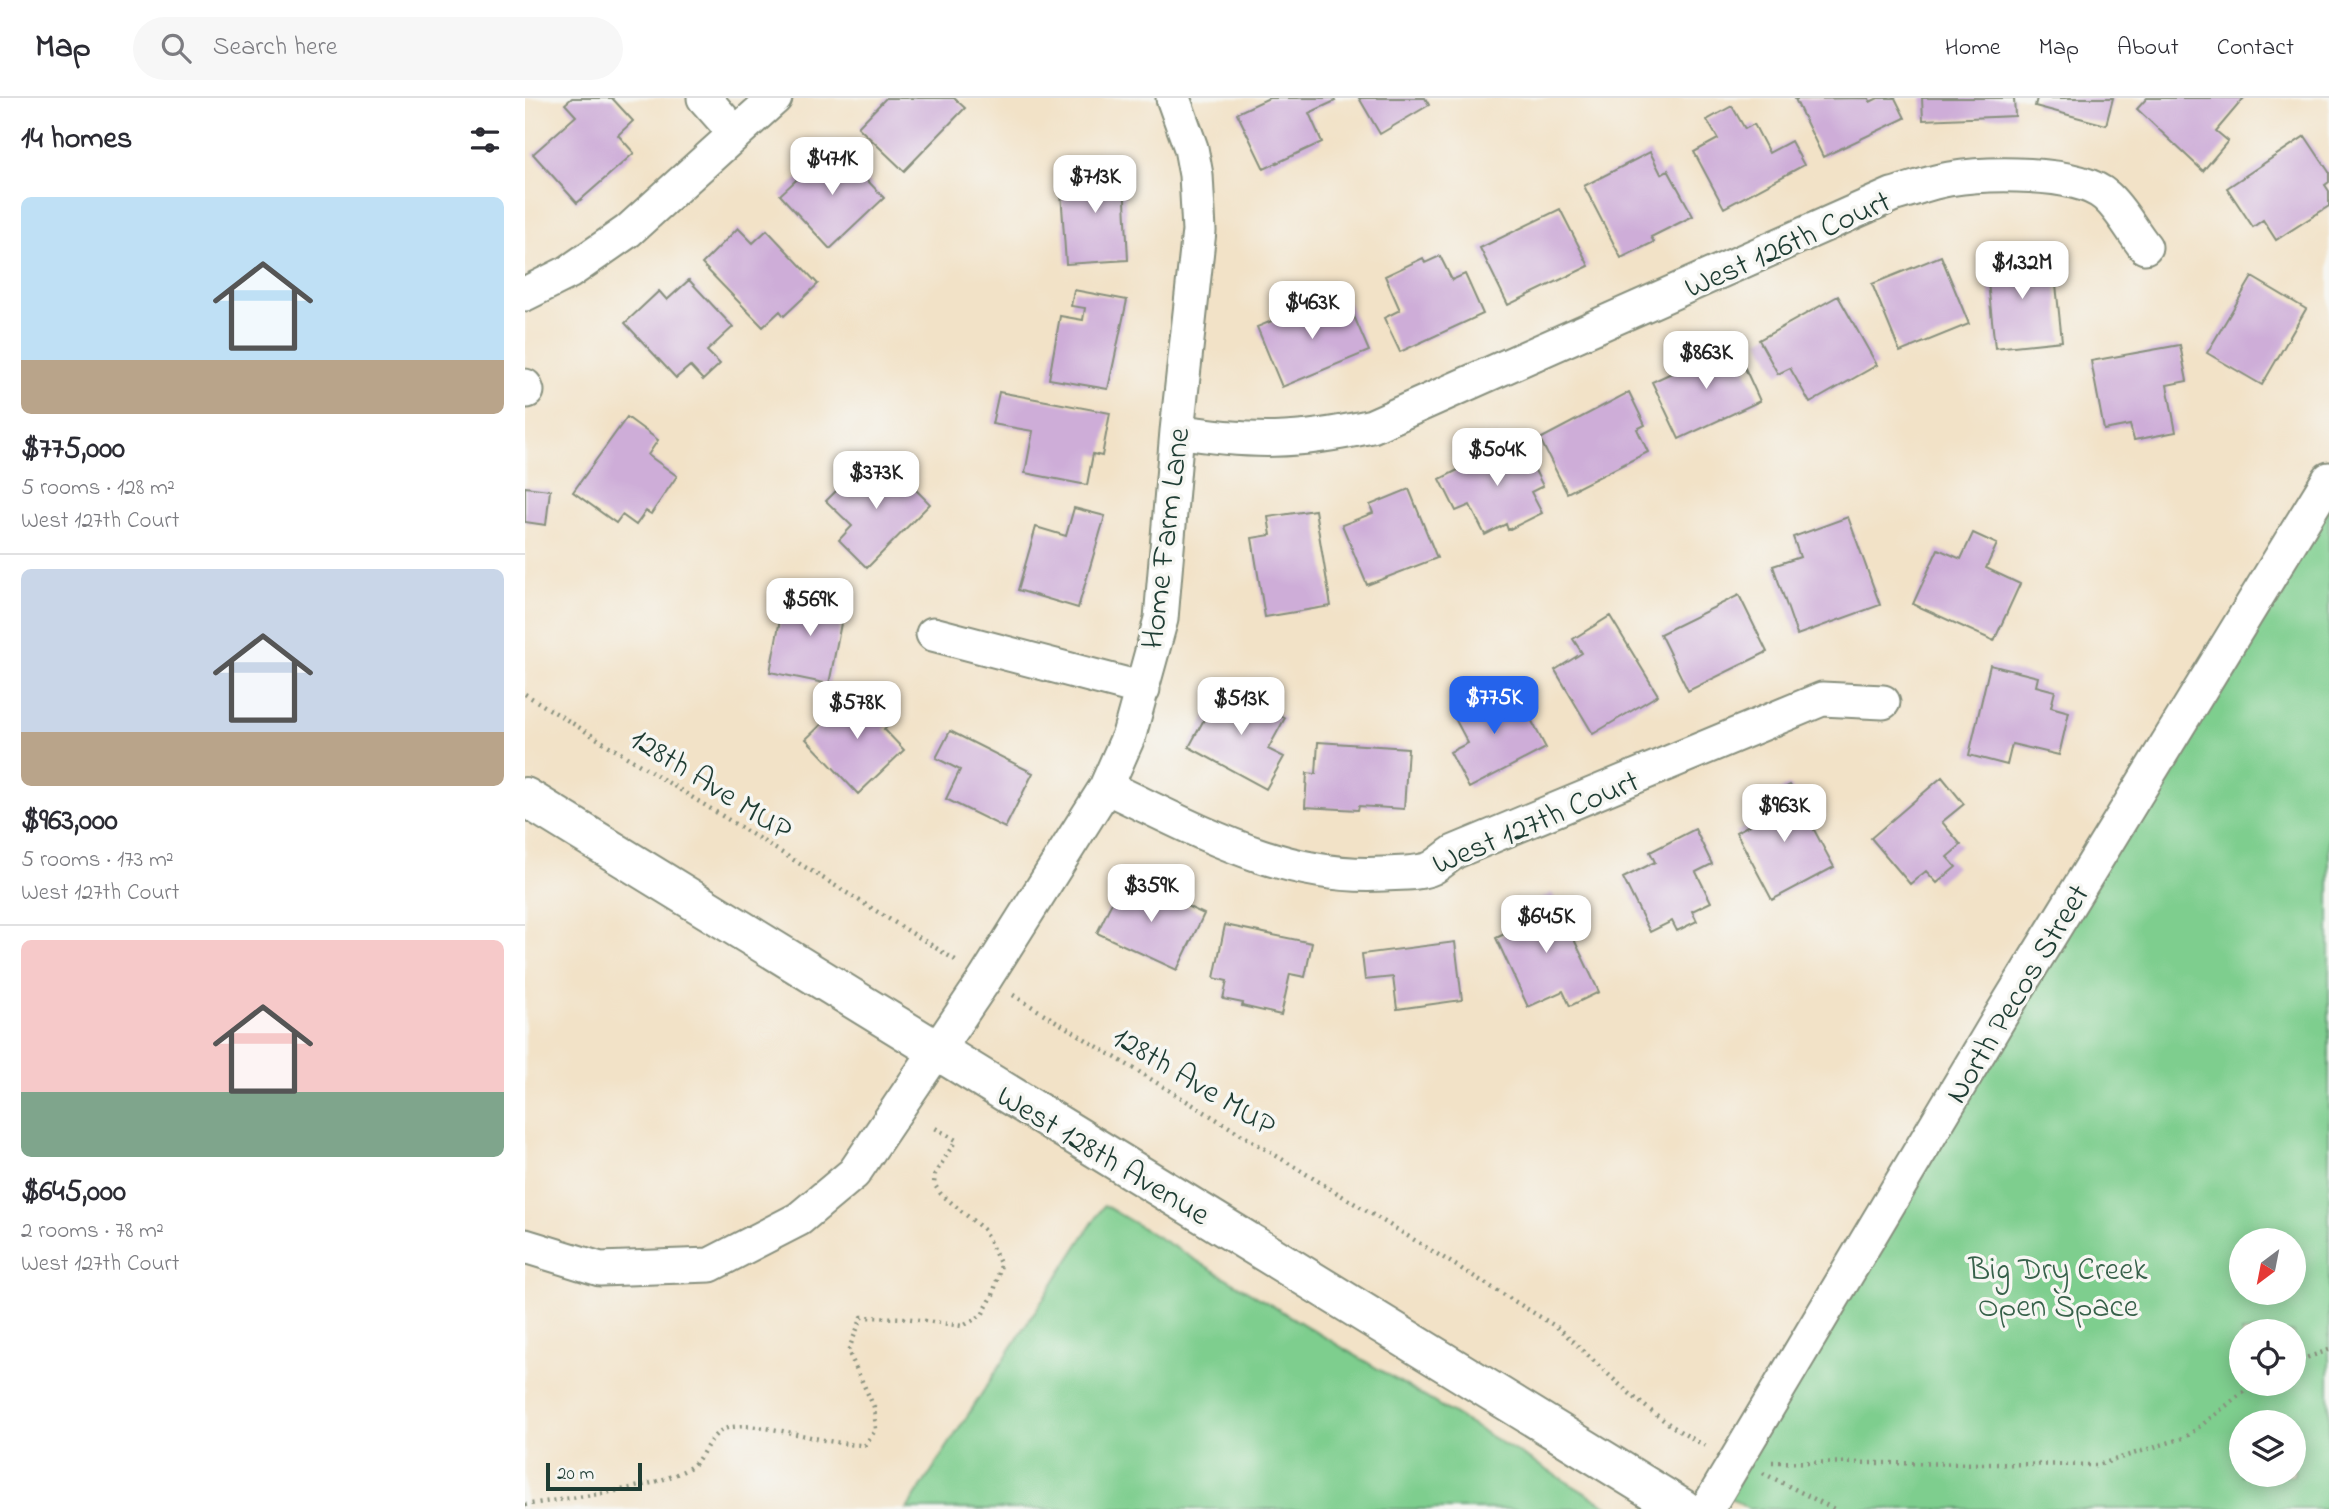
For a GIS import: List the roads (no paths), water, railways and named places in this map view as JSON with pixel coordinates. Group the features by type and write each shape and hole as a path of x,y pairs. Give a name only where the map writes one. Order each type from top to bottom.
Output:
{"main road":[{"name":"West 128th Avenue","path":"525,797 1683,1509"}],"street":[{"path":"704,98 735,133"},
{"path":"525,294 569,272 612,243 775,98"},
{"name":"Home Farm Lane","path":"525,1246 600,1269 710,1265 799,1219 853,1173 937,1052 1107,787 1129,734 1161,619 1177,431 1199,231 1196,175 1191,148 1173,98"},
{"name":"West 126th Court","path":"1177,431 1236,440 1278,442 1323,437 1372,426 1892,195 1947,179 1992,176 2066,180 2083,184 2105,195 2145,247"},
{"name":"North Pecos Street","path":"1707,1509 2007,1006 2329,479"},
{"path":"933,635 1143,688"},
{"name":"West 127th Court","path":"1107,787 1249,854 1297,868 1352,876 1404,872 1430,869 1454,852 1822,699 1883,702"}],"park label":[{"name":"Big Dry Creek Open Space","path":"2058,1286"}]}
